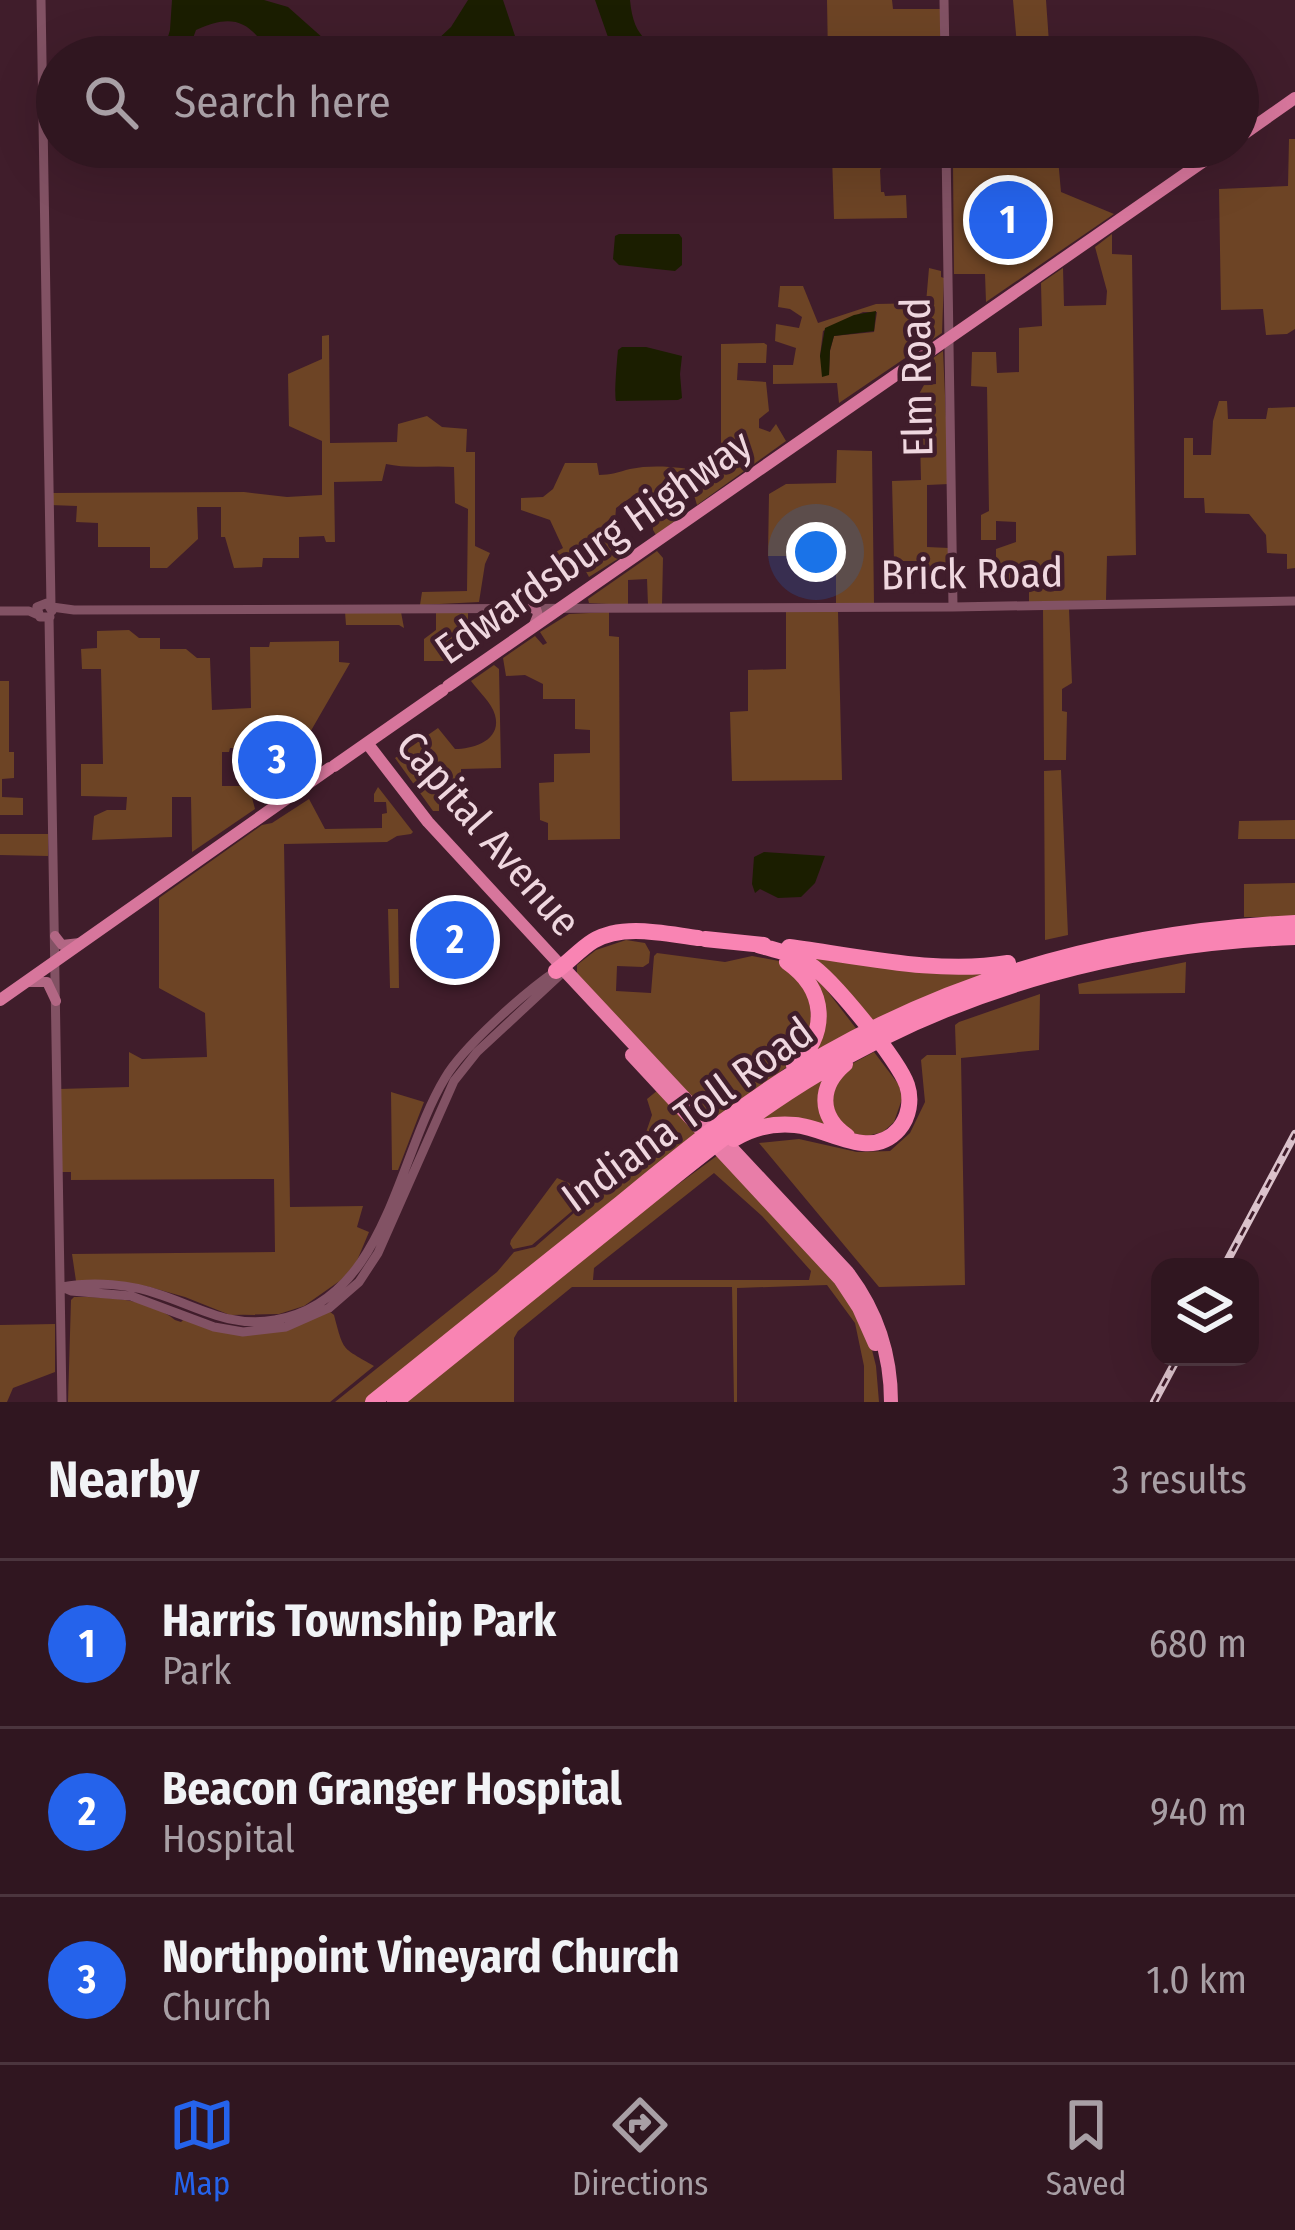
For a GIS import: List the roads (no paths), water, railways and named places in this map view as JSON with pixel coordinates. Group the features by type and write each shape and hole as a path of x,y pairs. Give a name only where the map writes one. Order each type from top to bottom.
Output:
{"highway":[{"name":"Indiana Toll Road","path":"373,1402 734,1114 824,1054 929,1002 1034,964 1151,937 1295,923"},
{"path":"559,968 596,939 619,932 975,967 1151,937"},
{"path":"559,968 594,946 620,937 701,942"},
{"name":"Indiana Toll Road","path":"395,1402 741,1125 833,1065 913,1024 1000,989 1102,960 1178,946 1295,937"},
{"path":"635,1208 725,1145 760,1127 808,1126 866,1144 889,1137 905,1119 910,1098 904,1079 830,982 788,953 760,948"},
{"path":"734,1114 795,1066 816,1034 818,1007 809,983 790,964 760,948"},
{"name":"Capital Avenue","path":"559,968 862,1292 885,1348 888,1402"},
{"path":"885,1054 904,1087 903,1114 879,1138 847,1136 826,1109 827,1084 844,1064 913,1024"}],"main road":[{"path":"1259,123 1295,98"},
{"name":"Edwardsburg Highway","path":"0,1000 1194,168"},
{"path":"585,590 584,600 592,608"},
{"path":"531,608 538,611 533,627"},
{"path":"385,770 383,746 394,724"},
{"name":"Capital Avenue","path":"367,743 422,827 559,968"},
{"path":"332,767 366,759 385,770"},
{"path":"55,936 60,944 80,943"},
{"path":"25,982 47,982 56,1001"}],"street":[{"path":"41,0 41,36"},
{"path":"944,0 945,36"},
{"path":"43,168 49,584 45,611 50,645 62,1402"},
{"name":"Elm Road","path":"946,168 953,607"},
{"name":"Brick Road","path":"0,610 953,607 1295,601"},
{"path":"62,1286 140,1289 240,1322 288,1317 321,1303 349,1279 370,1249 448,1072 559,968"}],"railway":[{"path":"1229,1258 1295,1134"},
{"path":"1154,1402 1173,1366"}],"place":[{"name":"Harris Township Park","path":"1008,220"},
{"name":"Northpoint Vineyard Church","path":"277,760"},
{"name":"Beacon Granger Hospital","path":"455,940"}]}
